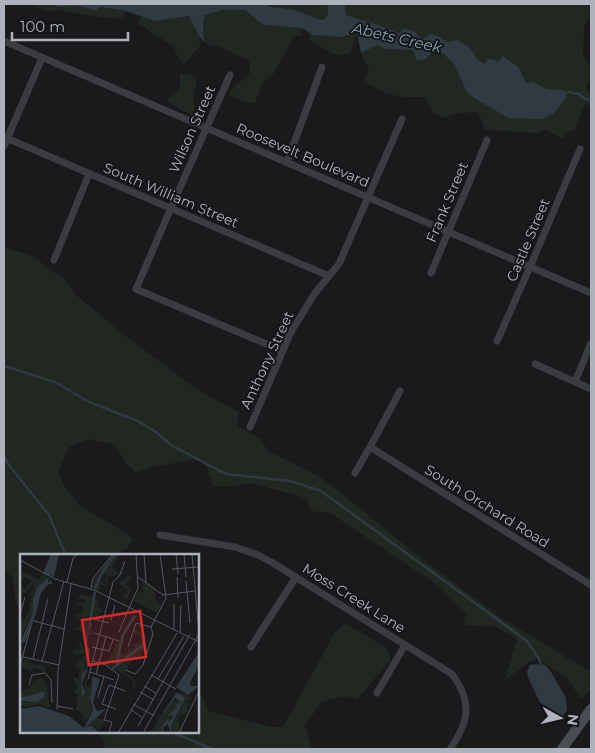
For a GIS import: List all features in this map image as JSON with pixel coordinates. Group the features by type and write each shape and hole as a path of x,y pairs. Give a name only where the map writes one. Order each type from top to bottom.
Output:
{"main road":[{"path":"562,749 591,709"}],"street":[{"name":"Roosevelt Boulevard","path":"4,41 591,293"},
{"path":"4,146 42,58"},
{"path":"287,162 322,67"},
{"name":"Wilson Street","path":"230,75 136,288 283,351"},
{"name":"Anthony Street","path":"250,427 291,332 315,293 339,264 402,118"},
{"name":"South William Street","path":"6,138 329,276"},
{"name":"Frank Street","path":"431,273 487,140"},
{"name":"Castle Street","path":"497,341 580,149"},
{"path":"54,260 90,174"},
{"path":"574,382 591,343"},
{"path":"535,364 591,389"},
{"path":"354,473 400,391"},
{"name":"South Orchard Road","path":"370,447 591,585"},
{"name":"Moss Creek Lane","path":"160,535 235,547 258,555 452,674 464,695 466,718 463,729 450,749"},
{"path":"251,646 296,577"},
{"path":"377,693 405,645"}],"shaded area":[{"path":"31,4 47,4 61,7 76,6 95,11 99,7 126,11 122,18 114,19 56,10 48,12"},
{"path":"265,4 327,4 328,14 324,20 286,8 267,6"},
{"path":"345,4 591,4 591,16 586,20 584,29 583,55 591,66 591,78 586,85 588,92 591,93 591,106 584,104 574,131 570,131 562,139 545,129 538,133 485,130 478,112 458,113 443,118 433,112 425,97 402,97 384,93 365,82 364,78 369,69 361,53 378,45 388,49 413,50 424,60 433,52 486,64 477,59 471,49 447,42 440,37 422,39 414,31 405,28 399,33 346,15"},
{"path":"223,10 245,10 264,25 302,28 301,36 294,36 274,73 262,84 255,103 245,102 228,95 250,73 249,61 216,45 212,46 204,42 203,21 205,15"},
{"path":"142,16 155,21 189,16 199,36 201,45 184,64 176,54 174,47 138,24"},
{"path":"308,32 313,35 341,37 357,33 350,53 341,55 333,54 311,41"},
{"path":"180,74 192,75 197,79 193,99 196,118 166,101 180,88"},
{"path":"4,247 35,257 51,271 63,277 75,294 131,340 198,390 239,412 237,426 260,438 268,451 322,478 425,561 503,619 591,672 591,689 581,699 567,678 539,659 531,661 505,680 517,639 497,627 463,625 466,613 439,586 330,513 310,511 308,501 300,496 251,483 234,486 213,486 206,466 197,459 153,467 136,473 125,462 115,445 89,439 69,447 58,472 64,485 79,505 133,539 127,548 115,554 20,554 20,612 16,602 12,577 4,570"},
{"path":"346,623 386,648 391,660 357,699 346,696 321,702 305,726 312,749 103,749 105,742 97,733 199,733 199,692 209,711 271,727 283,727 335,632"}],"water":[{"path":"47,4 265,4 267,6 286,8 324,20 328,14 327,4 345,4 346,15 399,33 404,28 414,31 422,39 432,34 447,42 458,40 471,49 477,59 485,64 488,58 499,62 503,56 518,67 526,83 533,82 546,89 564,90 567,97 554,113 541,119 509,118 467,92 454,64 445,55 433,52 424,60 417,60 413,50 386,49 378,45 361,53 357,33 341,37 313,35 302,28 263,25 245,10 223,10 205,15 203,21 204,42 189,16 155,21 126,11 100,7 95,11 84,7 61,7"},
{"path":"530,665 545,665 551,672 566,698 567,710 562,717 541,705 528,677 527,672"}],"waterway":[{"name":"Abets Creek","path":"564,94 568,92 579,94 585,99 591,100"},
{"path":"4,366 55,382 89,402 138,421 156,432 171,445 226,474 290,481 321,491 527,641 542,667"},
{"path":"4,456 8,464 49,515 65,554"},
{"path":"174,733 212,749"}]}
